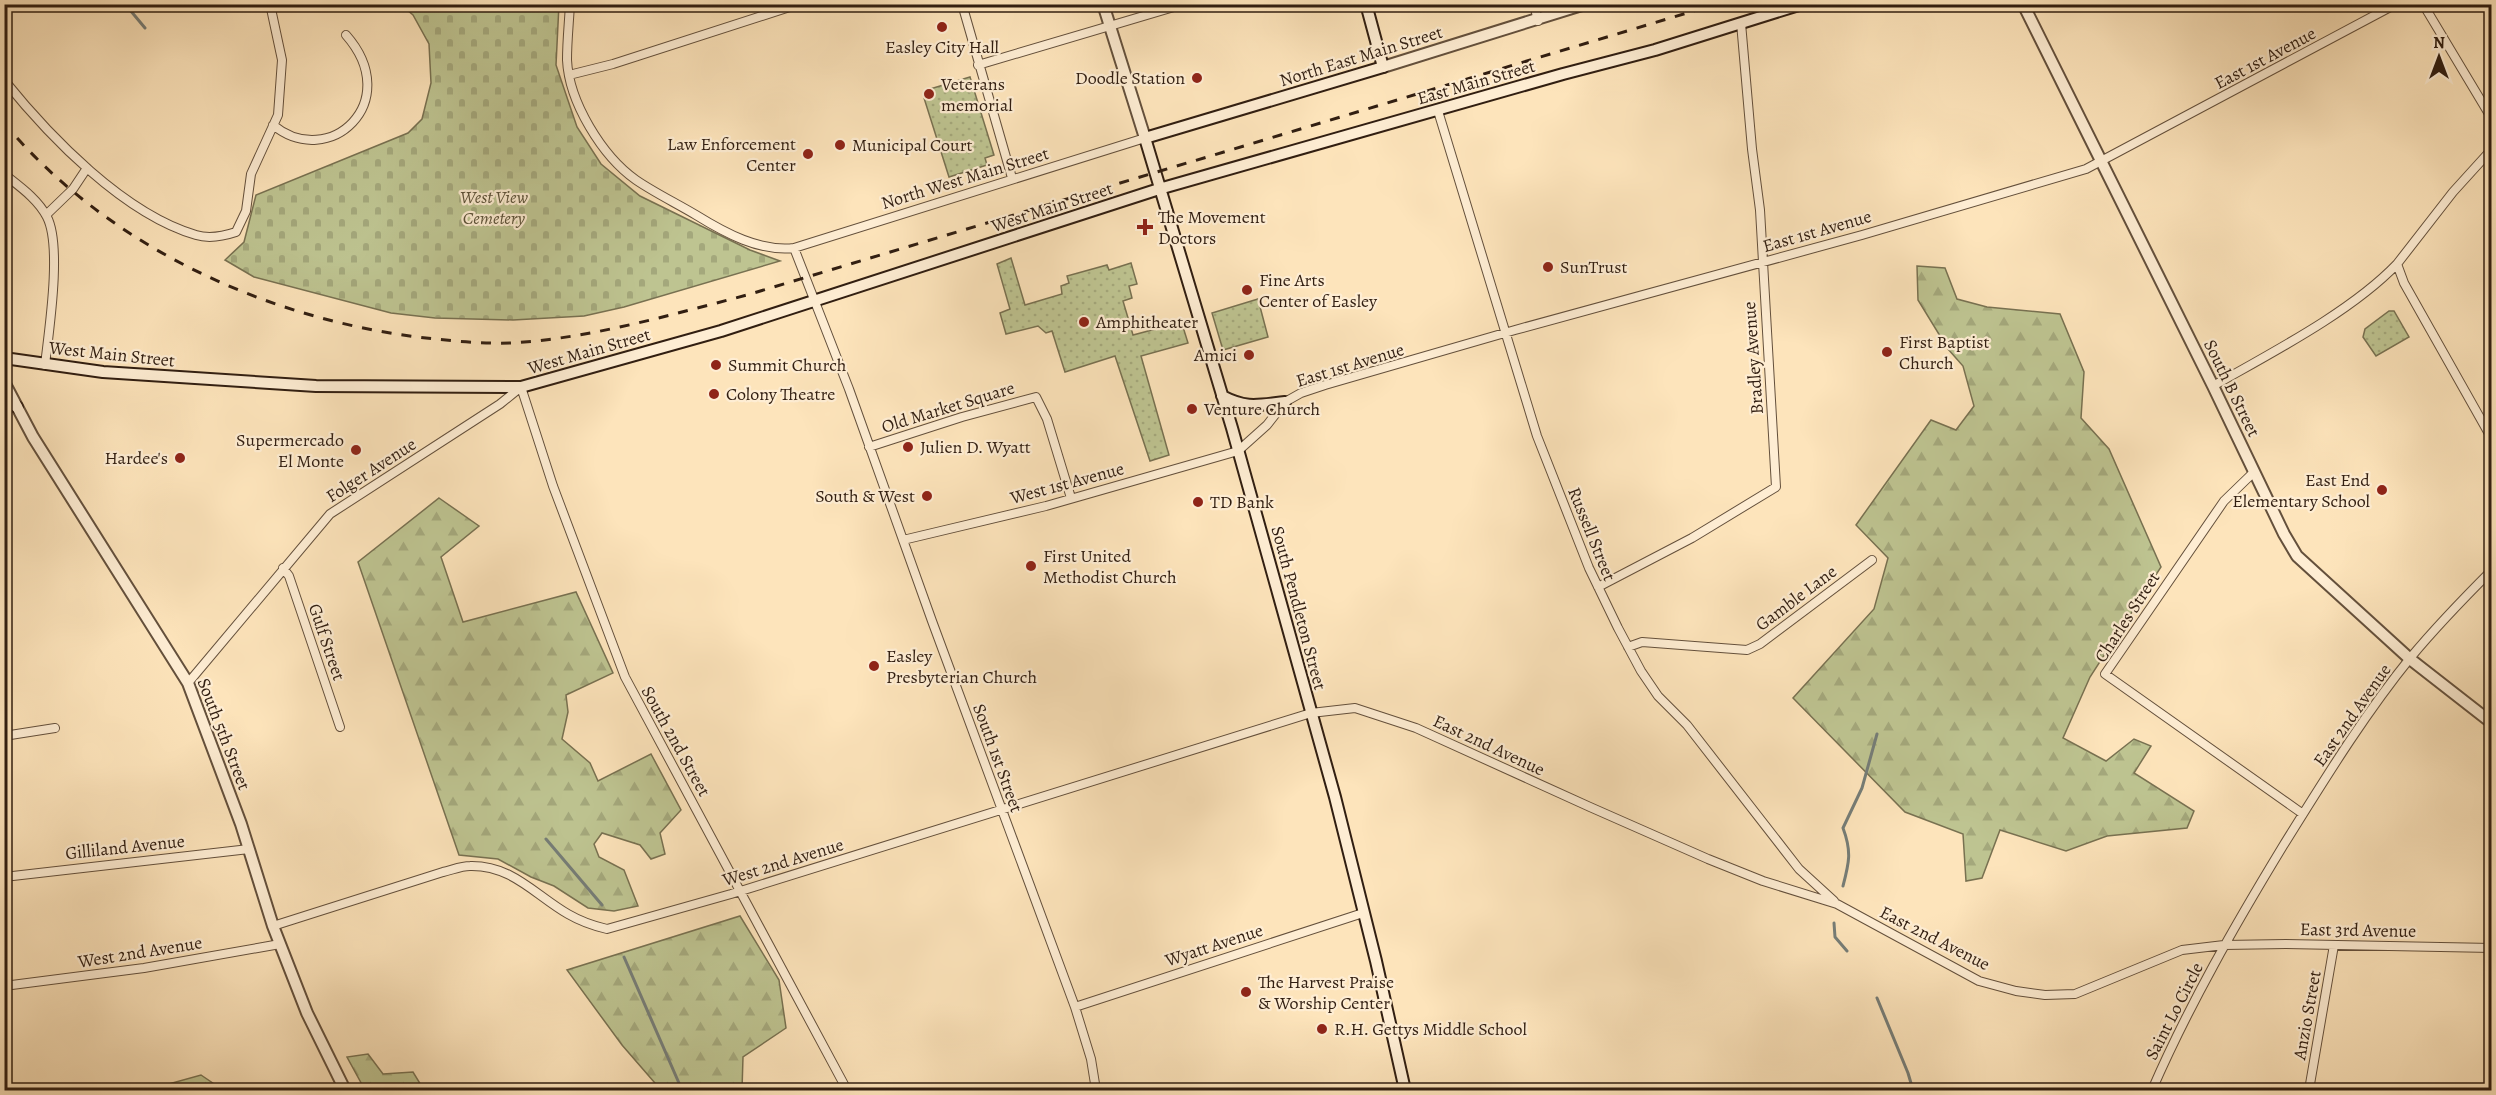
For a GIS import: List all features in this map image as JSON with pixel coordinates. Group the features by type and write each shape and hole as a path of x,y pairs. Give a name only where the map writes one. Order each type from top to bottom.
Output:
{"main road":[{"name":"South Pendleton Street","path":"1103,4 1222,396 1311,713 1363,913 1405,1090"},
{"path":"1366,4 1383,67"},
{"name":"North East Main Street","path":"1145,138 1538,21 1585,4"},
{"name":"East Main Street","path":"1159,189 1438,111 1802,4"},
{"name":"South B Street","path":"2023,4 2297,556 2410,659 2492,723"},
{"name":"West Main Street","path":"4,358 155,376 316,386 521,387 815,302 1159,189"},
{"name":"South 5th Street","path":"4,382 33,437 188,683 249,849 273,926 307,1013 345,1090"},
{"path":"1222,396 1246,406 1285,402"},
{"path":"4,399 17,407"}],"street":[{"path":"4,80 22,102 87,168 147,212 197,236 222,237 236,232 246,211 251,174 278,115 282,60 270,4"},
{"path":"570,4 567,61 571,85 594,136 615,160 636,180 712,225 760,246 779,249 794,248"},
{"path":"570,75 613,64 799,4"},
{"path":"962,4 1012,178"},
{"path":"978,65 1184,4"},
{"path":"1534,4 1538,21"},
{"name":"East 1st Avenue","path":"1238,451 1267,425 1285,402 1301,393 1325,385 2086,169 2396,4"},
{"path":"2423,4 2492,120"},
{"name":"Bradley Avenue","path":"1598,587 1692,538 1776,487 1760,210 1741,23"},
{"path":"273,125 283,134 301,140 317,139 335,134 349,126 362,111 367,98 368,82 365,65 359,50 346,35"},
{"name":"Russell Street","path":"1438,111 1537,436 1598,587 1628,647 1658,696 1687,725 1799,869 1837,904"},
{"name":"North West Main Street","path":"794,248 1145,138"},
{"path":"2213,386 2346,306 2386,276 2453,192 2492,149"},
{"path":"46,215 73,189 87,168"},
{"path":"4,174 28,194 46,215 54,241 45,364"},
{"name":"South 1st Street","path":"794,248 849,389 1001,810 1075,1007 1091,1059 1096,1090"},
{"path":"2397,264 2416,304 2492,439"},
{"name":"Folger Avenue","path":"188,683 330,514 500,404 521,387"},
{"name":"South 2nd Street","path":"521,387 554,486 625,677 847,1090"},
{"name":"Old Market Square","path":"869,447 962,417 1036,397 1047,419 1071,498"},
{"name":"West 1st Avenue","path":"903,540 1071,498 1238,451"},
{"name":"Charles Street","path":"2254,472 2224,501 2105,674 2303,814"},
{"name":"Gamble Lane","path":"1628,647 1642,642 1747,650 1760,644 1872,560"},
{"name":"Gulf Street","path":"283,568 289,576 340,727"},
{"name":"East 2nd Avenue","path":"1311,713 1354,708 1416,728 1708,859 1763,881 1837,904 1979,981 2016,991 2045,995 2075,994 2182,950 2224,945 2347,745 2410,659 2452,610 2492,570"},
{"name":"West 2nd Avenue","path":"273,926 443,872 469,866 489,867 509,873 568,914 593,926 607,929 741,891 1311,713"},
{"path":"4,736 55,728"},
{"name":"Gilliland Avenue","path":"4,877 249,849"},
{"name":"Wyatt Avenue","path":"1075,1007 1363,913"},
{"name":"West 2nd Avenue","path":"4,986 144,968 280,944"},
{"name":"East 3rd Avenue","path":"2224,945 2492,948"},
{"name":"Saint Lo Circle","path":"2152,1090 2171,1047 2224,945"},
{"name":"Anzio Street","path":"2309,1090 2334,945"}],"green space":[{"name":"West View Cemetery","path":"559,4 556,65 577,127 601,164 640,196 750,250 780,261 624,307 584,316 513,320 435,318 391,313 254,277 225,260 244,242 256,195 408,133 422,119 431,83 429,44 413,15 401,5"},
{"path":"970,77 994,155 985,158 987,165 949,177 924,98 932,95 930,89"},
{"path":"1011,258 1025,305 1062,294 1061,286 1069,283 1067,276 1107,265 1109,270 1131,263 1137,284 1129,286 1132,298 1123,301 1133,335 1178,323 1184,330 1188,343 1141,356 1169,455 1150,461 1115,356 1065,372 1052,331 1046,333 1038,326 1006,334 1000,313 1010,309 997,264"},
{"path":"1917,266 1945,268 1957,299 1987,307 2060,314 2084,372 2081,418 2109,449 2161,567 2090,677 2063,738 2106,761 2134,739 2151,746 2134,773 2194,811 2187,828 2107,836 2066,851 2000,830 1982,878 1966,881 1963,834 1905,812 1793,698 1874,609 1888,558 1856,525 1931,420 1956,430 1974,406 1963,366 1948,349 1918,300"},
{"path":"1258,299 1268,337 1223,350 1212,313"},
{"path":"2389,311 2394,311 2409,337 2376,356 2363,337 2365,329"},
{"path":"439,498 479,526 441,557 463,622 576,592 613,673 566,695 568,712 562,739 590,763 598,781 651,754 681,810 660,833 665,854 651,859 640,845 602,833 594,844 599,857 624,870 638,906 614,911 588,908 554,886 531,877 498,859 459,855 358,562"},
{"path":"740,916 779,980 786,1028 743,1057 742,1090 661,1090 622,1045 567,970"},
{"path":"368,1054 383,1074 413,1072 424,1090 365,1090 347,1057"},
{"path":"201,1075 223,1090 147,1090"}],"waterway":[{"path":"125,4 145,28"},
{"path":"1843,886 1849,857 1843,828 1862,788 1877,734"},
{"path":"546,839 602,905"},
{"path":"1834,923 1835,937 1847,951"},
{"path":"624,957 682,1090"},
{"path":"1877,998 1913,1090"}],"railway":[{"path":"4,123 46,167 92,206 142,241 195,270 250,295 308,314 367,329 426,338 480,343 512,343 601,331 747,295 1717,4"}],"place":[{"name":"Easley City Hall","path":"942,27"},
{"name":"Doodle Station","path":"1197,78"},
{"name":"Veterans memorial","path":"929,94"},
{"name":"Municipal Court","path":"840,145"},
{"name":"Law Enforcement Center","path":"808,154"},
{"name":"The Movement Doctors","path":"1145,227"},
{"name":"SunTrust","path":"1548,267"},
{"name":"Fine Arts Center of Easley","path":"1247,290"},
{"name":"Amphitheater","path":"1084,322"},
{"name":"First Baptist Church","path":"1887,352"},
{"name":"Amici","path":"1249,355"},
{"name":"Summit Church","path":"716,365"},
{"name":"Colony Theatre","path":"714,394"},
{"name":"Venture Church","path":"1192,409"},
{"name":"Julien D. Wyatt","path":"908,447"},
{"name":"Supermercado El Monte","path":"356,450"},
{"name":"Hardee's","path":"180,458"},
{"name":"East End Elementary School","path":"2382,490"},
{"name":"South & West","path":"927,496"},
{"name":"TD Bank","path":"1198,502"},
{"name":"First United Methodist Church","path":"1031,566"},
{"name":"Easley Presbyterian Church","path":"874,666"},
{"name":"The Harvest Praise & Worship Center","path":"1246,992"},
{"name":"R.H. Gettys Middle School","path":"1322,1029"}]}
